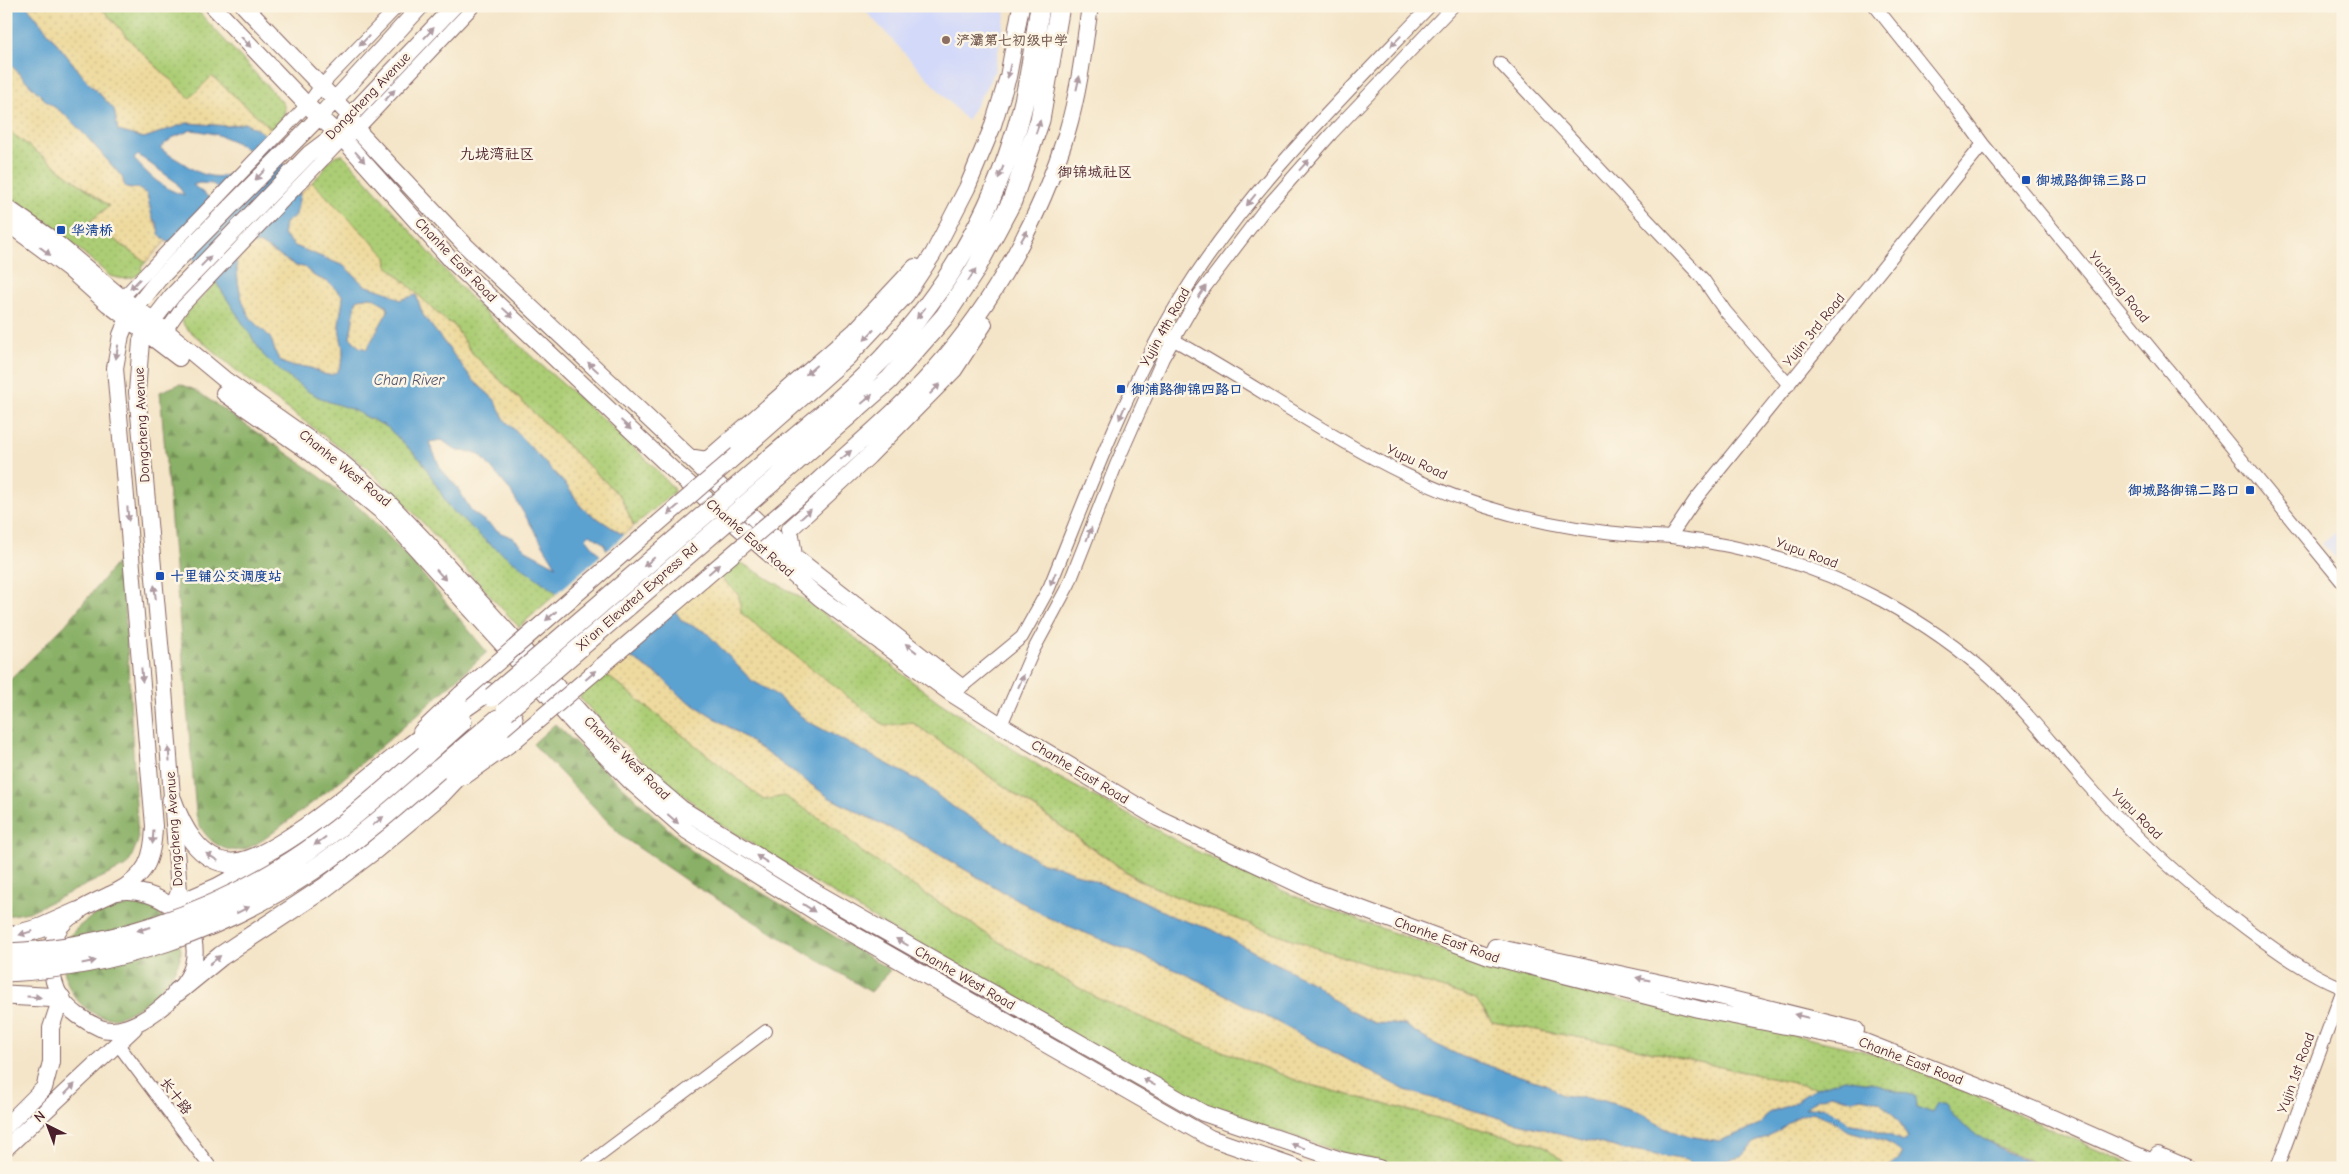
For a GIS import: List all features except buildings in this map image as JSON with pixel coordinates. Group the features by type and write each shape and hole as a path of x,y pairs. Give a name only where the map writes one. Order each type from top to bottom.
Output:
{"highway":[{"name":"Xi'an Elevated Express Rd","path":"6,972 71,965 117,956 166,942 227,918 281,890 314,870 509,715 566,658 772,469 881,360 924,309 964,250 986,208 1014,140 1026,92 1040,6"},
{"name":"Xi'an Elevated Express Rd","path":"6,953 78,944 170,921 227,896 274,872 363,809 425,755 490,694 563,634 772,469 890,380 945,316 974,272 1012,201 1040,120 1060,6"},
{"path":"173,907 217,888 285,849 308,833 400,754 490,694"},
{"path":"178,992 220,956 349,869 441,794 509,715"},
{"path":"172,800 181,824 196,844 216,860 230,863 248,861 261,855 349,797"},
{"path":"6,938 41,928 77,912"},
{"path":"6,995 61,998"}],"main road":[{"name":"Chanhe East Road","path":"213,6 306,105 320,116 347,129 466,246 794,556 956,690"},
{"name":"Chanhe East Road","path":"244,6 320,87 335,100 347,129 451,260 673,470 820,598 956,690 1158,818 1313,891 1489,956 1698,1009 1862,1041 2007,1098 2166,1168"},
{"name":"Dongcheng Avenue","path":"116,892 138,878 147,864 152,848 154,826 115,368 121,335 154,275 289,135 320,116 421,6"},
{"name":"Dongcheng Avenue","path":"173,907 179,892 163,676 137,392 138,352 154,328 178,301 313,160 347,129 454,6"},
{"path":"400,754 438,714 847,358 906,295 933,254 967,188 992,128 1008,77 1022,6"},
{"path":"441,794 514,741 810,488 878,428 933,372 968,329 1006,269 1042,203 1067,132 1080,76 1090,6"},
{"path":"688,457 707,460 855,331 913,270 967,188"},
{"name":"Chanhe West Road","path":"6,207 53,241 122,298 132,313"},
{"name":"Chanhe West Road","path":"6,222 68,268 108,304 132,313 154,328 340,461 387,501 440,556 603,737 636,770 682,809 819,894 1203,1113 1341,1160 1379,1168"},
{"path":"794,556 790,529 869,456 954,370 998,304 1006,269"},
{"name":"Chanhe West Road","path":"154,328 232,398 312,454 386,516 577,728 630,781 687,831 824,918 1210,1138 1297,1168"},
{"name":"Chanhe East Road","path":"1004,721 1166,810 1321,883 1493,946 1707,993 1868,1033 2015,1092 2188,1168"},
{"path":"6,1148 117,1043 178,992 190,975 195,952 193,937 178,911 154,897 116,892 77,912 61,927 54,937 52,974 61,998 80,1017 104,1029 126,1028 144,1020"},
{"path":"6,1126 44,1088 50,1062 51,1028 61,998"}],"street":[{"path":"289,135 306,105 320,87 398,6"},
{"path":"347,129 474,6"},
{"name":"Yujin 4th Road","path":"1004,721 1033,651 1069,584 1167,336 1207,259 1254,195 1430,6"},
{"name":"Yujin 4th Road","path":"956,690 1014,645 1031,624 1049,588 1144,363 1264,210 1338,127 1453,6"},
{"name":"Yucheng Road","path":"1876,6 1983,144 2343,583"},
{"path":"1500,63 1704,279 1725,311 1789,385"},
{"name":"Yujin 3rd Road","path":"1670,537 1696,500 1983,144"},
{"path":"122,298 154,275"},
{"name":"Yupu Road","path":"1167,336 1338,438 1400,472 1458,498 1525,518 1561,526 1637,536 1670,537 1749,550 1795,564 1864,592 1922,624 1958,649 1991,677 2033,720 2113,812 2206,897 2286,957 2343,988"},
{"name":"Yujin 1st Road","path":"2277,1168 2343,988"},
{"path":"583,1168 766,1030"},
{"name":"长十路","path":"117,1043 211,1168"}],"shaded area":[{"name":"浐灞第七初级中学","path":"861,6 1007,6 994,73 967,121"},
{"path":"2343,526 2343,566 2322,544"}],"green space":[{"path":"100,6 193,6 282,102 285,108 284,116 273,130 212,76 190,98 139,50"},
{"path":"6,129 109,206 89,222 146,262 141,268 143,271 128,278 110,276 49,223 6,194"},
{"path":"336,155 343,155 348,160 483,311 525,351 633,446 673,488 674,492 634,526 621,497 473,354 453,324 446,321 387,265 386,256 312,182 325,169 323,166"},
{"path":"216,282 264,356 309,392 327,401 351,409 387,427 422,461 449,507 557,593 519,627 413,512 366,467 237,371 185,327 182,321 186,314"},
{"path":"180,384 195,390 285,452 338,490 358,507 416,567 487,652 345,777 271,834 245,849 228,849 213,841 206,835 196,813 160,392"},
{"path":"122,556 138,841 128,865 29,912 6,916 6,684 66,624"},
{"path":"733,558 808,602 939,702 1052,774 1196,851 1308,902 1450,953 1538,978 1614,998 1777,1031 1868,1052 1943,1081 2139,1168 2046,1168 1974,1135 1949,1114 1933,1113 1916,1107 1915,1096 1870,1083 1844,1079 1816,1088 1627,1046 1492,1022 1476,999 1319,949 1172,895 1137,879 912,722 885,726 741,613 739,595 716,573"},
{"path":"603,672 764,800 784,796 835,828 863,853 999,942 1095,997 1184,1036 1303,1083 1545,1146 1571,1168 1411,1168 1343,1153 1154,1090 718,823 650,768 580,698 584,689"},
{"path":"555,724 691,850 890,970 871,992 687,881 623,837 533,744"},
{"path":"126,903 150,907 159,914 174,932 181,950 174,972 155,994 131,1012 119,1017 109,1018 97,1015 86,1009 78,1000 66,979 64,954 71,935 84,923 101,912"}],"sand":[{"path":"27,6 100,6 139,50 190,98 212,76 273,130 267,136 245,123 228,126 187,123 144,138 118,131 114,109 87,81"},
{"path":"6,60 47,102 63,113 87,137 122,177 125,186 130,189 137,187 147,194 156,226 166,241 146,262 89,222 109,206 6,129"},
{"path":"312,182 386,256 387,265 446,321 453,324 473,354 621,497 634,526 623,535 582,508 567,486 505,420 494,399 473,380 423,315 416,295 400,300 389,293 364,285 344,266 295,246 283,235 285,223 296,215 300,194"},
{"path":"259,243 296,266 304,267 314,276 328,282 343,296 339,326 343,356 340,367 334,375 330,376 311,368 289,365 282,362 277,356 270,338 249,315 239,287 237,249"},
{"path":"371,297 382,302 388,311 367,349 359,347 350,337 356,302 358,299"},
{"path":"716,573 739,595 912,722 1136,879 1172,895 1319,949 1476,999 1492,1022 1627,1046 1816,1088 1790,1105 1768,1113 1760,1125 1719,1141 1682,1135 1656,1123 1640,1112 1601,1100 1561,1095 1548,1085 1465,1058 1429,1041 1405,1025 1374,1023 1348,1010 1313,983 1211,929 1176,918 1143,901 1058,866 1044,864 947,803 923,783 807,721 772,692 751,680 706,633 682,621 674,609"},
{"path":"624,653 661,677 680,696 734,730 830,798 913,840 1049,918 1188,975 1405,1090 1510,1121 1627,1150 1686,1160 1697,1168 1571,1168 1545,1146 1303,1083 1184,1036 1095,997 999,942 863,853 835,828 764,800 603,672"},
{"path":"1831,1094 1852,1100 1862,1097 1881,1102 1900,1123 1908,1138 1902,1142 1892,1136 1865,1126 1850,1124 1839,1115 1804,1108 1817,1099"},
{"path":"1812,1112 1830,1119 1849,1131 1884,1141 1894,1146 1902,1154 1899,1160 1887,1168 1732,1168 1718,1162 1741,1157 1754,1143 1778,1131 1796,1117"}],"water":[{"name":"Chan River","path":"6,6 27,6 87,81 114,109 118,131 144,138 187,123 228,126 245,123 260,131 271,140 300,194 296,215 285,223 283,235 295,246 344,266 364,285 389,293 400,300 416,295 423,315 473,380 494,399 505,420 567,486 582,508 623,535 682,621 706,632 751,680 772,692 807,721 923,783 947,803 1044,864 1058,866 1143,901 1176,918 1211,929 1313,983 1348,1010 1374,1023 1405,1025 1429,1041 1465,1058 1548,1085 1561,1095 1601,1100 1640,1112 1656,1123 1682,1135 1719,1141 1760,1125 1768,1113 1790,1105 1816,1088 1844,1079 1870,1083 1915,1096 1916,1107 1933,1113 1938,1102 1945,1104 1951,1114 1961,1124 1974,1133 2005,1151 2046,1168 1887,1168 1899,1160 1902,1154 1894,1146 1884,1141 1849,1131 1830,1119 1812,1112 1796,1117 1778,1131 1754,1143 1741,1157 1719,1162 1732,1168 1697,1168 1686,1160 1627,1150 1510,1121 1405,1090 1188,975 1049,918 914,840 830,798 734,730 680,696 661,677 624,653 557,593 487,542 449,507 422,461 387,427 351,409 327,401 309,392 284,374 264,356 216,282 185,250 166,241 159,234 157,223 152,217 147,194 137,188 130,189 125,186 122,177 87,137 63,113 47,102 6,60","holes":["191,130 234,141 255,156 238,170 221,176 212,176 193,169 160,148 172,138","138,155 176,182 184,195 177,193 150,176 134,159","199,183 213,184 221,193 211,199 193,185","259,243 296,266 304,267 314,276 328,282 343,296 339,326 343,356 338,371 329,375 311,368 286,364 279,359 270,338 254,322 245,307 239,287 237,249","371,297 386,305 388,311 367,349 359,347 350,337 358,299","442,440 457,451 474,452 481,456 509,489 556,566 526,550 514,538 501,533 472,512 457,487 441,469 429,442","590,534 604,544 617,570 613,572 586,538","1831,1094 1852,1100 1862,1097 1881,1102 1900,1123 1908,1138 1902,1142 1892,1136 1865,1126 1850,1124 1825,1107 1805,1108 1817,1099"]}],"pier":[{"path":"625,534 645,556 676,608 622,655 607,644 555,595 602,554 612,566 605,552"}],"place":[{"name":"浐灞第七初级中学","path":"946,40"},
{"name":"御城路御锦三路口","path":"2026,180"},
{"name":"华清桥","path":"61,230"},
{"name":"御浦路御锦四路口","path":"1121,389"},
{"name":"御城路御锦二路口","path":"2250,490"},
{"name":"十里铺公交调度站","path":"160,576"}],"district":[{"name":"九垅湾社区","path":"497,154"},
{"name":"御锦城社区","path":"1095,172"}]}
